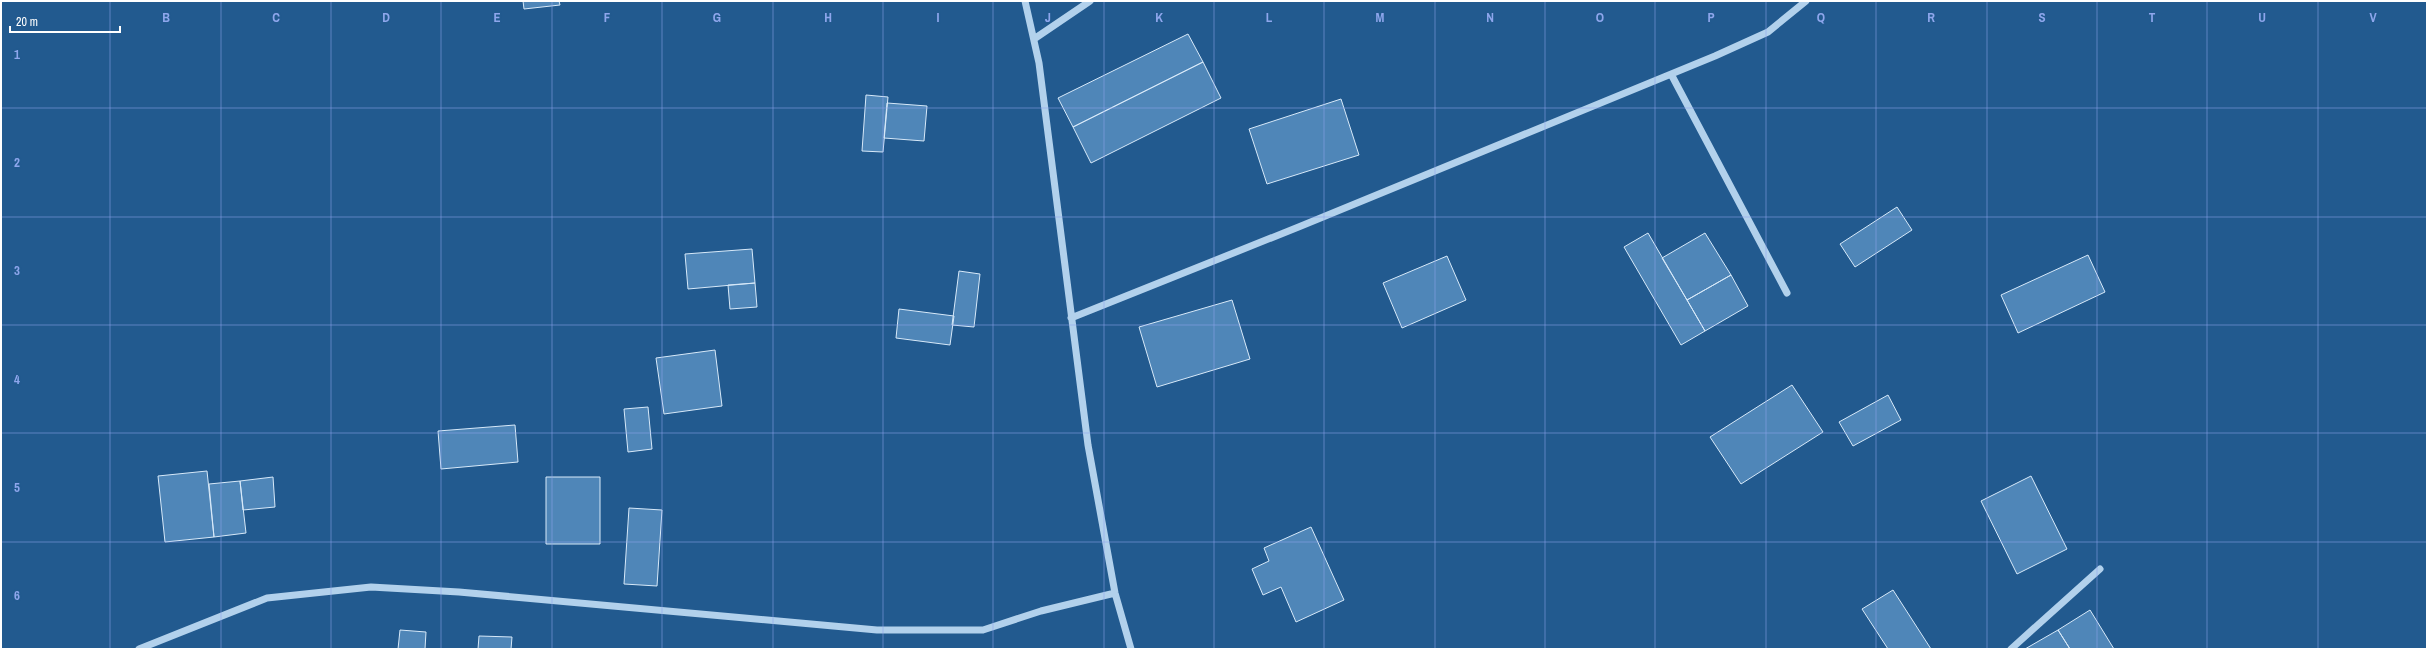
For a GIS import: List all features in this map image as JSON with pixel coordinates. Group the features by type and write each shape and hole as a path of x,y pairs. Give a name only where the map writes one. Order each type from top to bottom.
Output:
{"street":[{"path":"1025,1 1034,39 1052,158 1088,445 1115,593 1131,649"},
{"path":"1034,39 1090,1"},
{"path":"1071,318 1302,226 1768,32 1806,1"},
{"path":"1670,74 1787,293"},
{"path":"2011,649 2100,569"},
{"path":"139,649 267,598 371,587 459,592 877,630 983,630 1041,611 1115,593"}],"building":[{"path":"523,1 559,1 560,5 524,9"},
{"path":"1188,34 1203,62 1073,127 1058,98"},
{"path":"1203,62 1221,98 1091,163 1073,127"},
{"path":"866,95 888,97 883,152 862,151"},
{"path":"1341,99 1359,155 1267,184 1249,129"},
{"path":"887,103 927,106 924,141 884,138"},
{"path":"1897,207 1912,230 1855,267 1840,244"},
{"path":"1648,233 1705,331 1681,345 1624,247"},
{"path":"1705,233 1731,275 1687,300 1662,258"},
{"path":"752,249 755,283 688,289 685,254"},
{"path":"2088,255 2105,292 2018,333 2001,295"},
{"path":"1447,256 1466,300 1402,328 1383,283"},
{"path":"959,271 980,274 974,327 952,325"},
{"path":"1731,275 1748,306 1705,331 1687,300"},
{"path":"755,283 757,307 730,309 728,285"},
{"path":"1232,300 1250,359 1157,387 1139,327"},
{"path":"899,309 954,316 950,345 896,338"},
{"path":"715,350 722,406 664,414 656,358"},
{"path":"1792,385 1823,432 1741,484 1710,437"},
{"path":"1888,395 1901,420 1853,446 1839,422"},
{"path":"648,407 652,449 628,452 624,409"},
{"path":"515,425 518,462 441,469 438,431"},
{"path":"207,471 214,537 165,542 158,476"},
{"path":"2031,476 2067,549 2017,574 1981,501"},
{"path":"273,477 275,507 243,510 240,481"},
{"path":"546,477 600,477 600,544 546,544"},
{"path":"240,481 246,533 214,537 209,484"},
{"path":"629,508 662,510 657,586 624,584"},
{"path":"1311,527 1344,600 1296,622 1281,587 1263,595 1252,569 1269,561 1264,548"},
{"path":"1893,590 1931,649 1888,649 1862,609"},
{"path":"2090,610 2114,649 2070,649 2058,630"},
{"path":"400,630 426,632 425,649 398,649"},
{"path":"2058,630 2070,649 2025,649"},
{"path":"479,636 512,637 511,649 478,649"}]}
